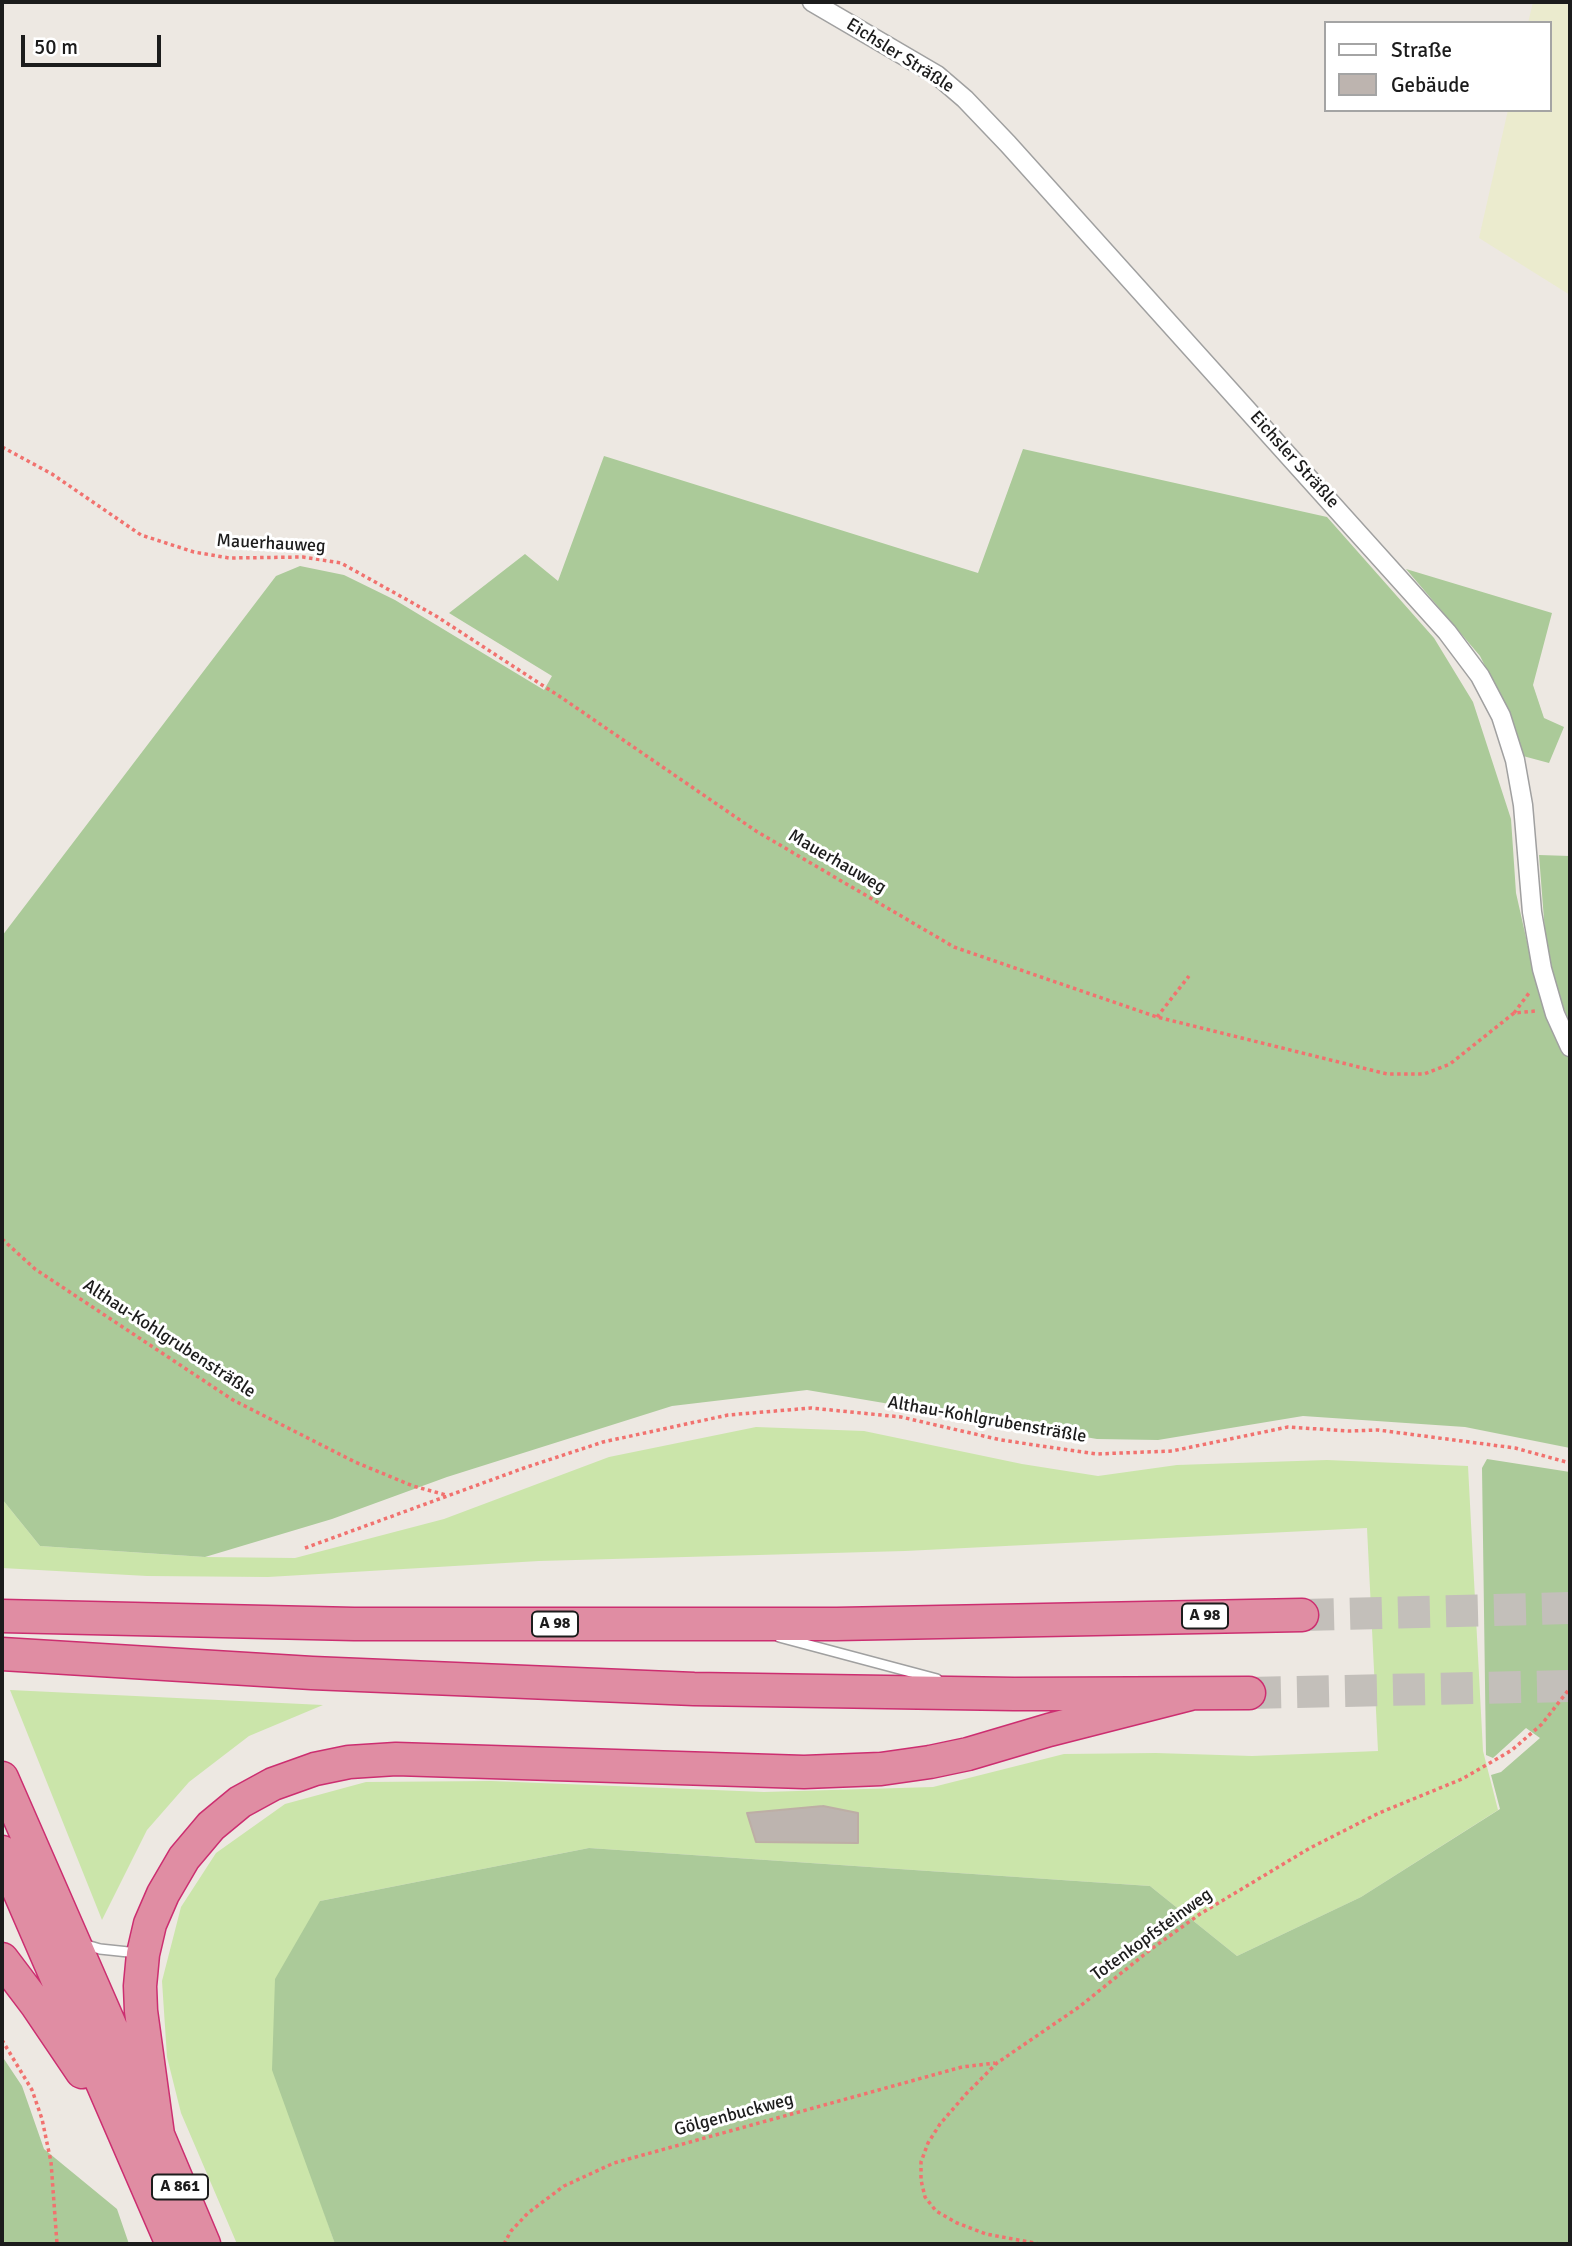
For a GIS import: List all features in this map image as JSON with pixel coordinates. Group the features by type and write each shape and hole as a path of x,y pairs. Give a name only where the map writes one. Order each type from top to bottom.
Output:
{"highway":[{"name":"A 98","path":"2,1616 354,1625 851,1624 1302,1615"},
{"path":"7,1654 272,1671 720,1689 1014,1694 1248,1693"},
{"path":"158,2135 140,1986 150,1924 163,1894 184,1858 211,1826 240,1802 273,1784 315,1769 349,1762 396,1759 804,1772 881,1769 968,1754 1190,1694"},
{"path":"2,1778 158,2135"},
{"path":"2,1852 146,2181"},
{"path":"2,1959 107,2109 146,2181"},
{"name":"A 861","path":"158,2135 204,2244"},
{"name":"A 861","path":"146,2181 172,2244"}],"street":[{"name":"Eichsler Sträßle","path":"812,2 937,75 965,99 1018,154 1419,600 1480,676 1501,716 1515,760 1532,912 1542,969 1555,1014 1570,1047"}],"lane":[{"path":"694,1623 767,1634 944,1681"},
{"path":"956,1683 1014,1694"},
{"path":"74,1941 100,1949 144,1954"}],"path":[{"name":"Mauerhauweg","path":"2,447 52,474 141,534 194,552 229,558 303,557 341,563 436,616 757,831 954,947 1157,1017 1387,1074 1424,1074 1450,1064 1514,1013 1538,1010 1555,1014"},
{"path":"1157,1017 1189,976"},
{"name":"Althau-Kohlgrubensträßle","path":"2,1239 35,1269 233,1400 355,1462 413,1486 447,1496"},
{"name":"Althau-Kohlgrubensträßle","path":"305,1548 603,1442 728,1415 811,1408 901,1417 1001,1440 1096,1454 1172,1451 1289,1427 1378,1430 1515,1448 1570,1463"},
{"name":"Totenkopfsteinweg","path":"1040,2244 986,2234 957,2223 936,2211 925,2197 921,2162 928,2143 940,2124 997,2063 1079,2007 1200,1914 1310,1849 1379,1813 1462,1779 1512,1751 1542,1724 1570,1688"},
{"path":"2,2040 32,2091 42,2119 51,2162 57,2244"},
{"name":"Gölgenbuckweg","path":"504,2244 511,2231 527,2213 564,2186 614,2163 962,2067 997,2063"}],"green space":[{"path":"1533,2 1570,2 1570,295 1479,238 1508,112 1551,112 1551,21 1528,21"},
{"path":"1023,449 1327,517 1434,638 1473,702 1511,819 1516,893 1534,973 1570,1058 1570,1448 1465,1427 1303,1416 1158,1440 1097,1439 807,1390 672,1406 447,1477 332,1519 205,1557 40,1546 2,1499 2,936 276,576 300,566 344,575 395,600 544,690 552,676 449,613 525,554 558,581 604,456 978,573"},
{"path":"1406,569 1552,613 1533,685 1544,718 1564,727 1549,763 1523,756 1506,708 1480,656"},
{"path":"1539,855 1570,856 1570,1023 1548,971"},
{"path":"756,1427 864,1431 1022,1464 1098,1476 1177,1465 1327,1460 1468,1466 1483,1751 1498,1810 1361,1897 1237,1956 1150,1886 589,1848 320,1901 314,2183 335,2244 237,2244 181,2113 167,2057 162,1981 181,1907 216,1853 285,1804 366,1782 491,1781 764,1792 933,1787 1064,1754 1252,1756 1378,1751 1367,1528 905,1551 539,1561 268,1577 147,1576 2,1568 2,1499 40,1546 205,1557 295,1558 444,1519 609,1457"},
{"path":"1487,1459 1570,1472 1570,2244 335,2244 272,2070 275,1979 320,1901 589,1848 1150,1886 1237,1956 1361,1897 1500,1809 1491,1775 1501,1772 1540,1738 1526,1728 1493,1758 1486,1755 1482,1468"},
{"path":"10,1690 323,1705 249,1736 189,1782 147,1830 102,1920"},
{"path":"2,2056 22,2086 44,2149 117,2209 129,2244 2,2244"}],"building":[{"path":"823,1806 858,1813 858,1843 756,1842 747,1813"}],"tunnel":[{"path":"1302,1615 1570,1608"},
{"path":"1249,1693 1570,1686"}]}
